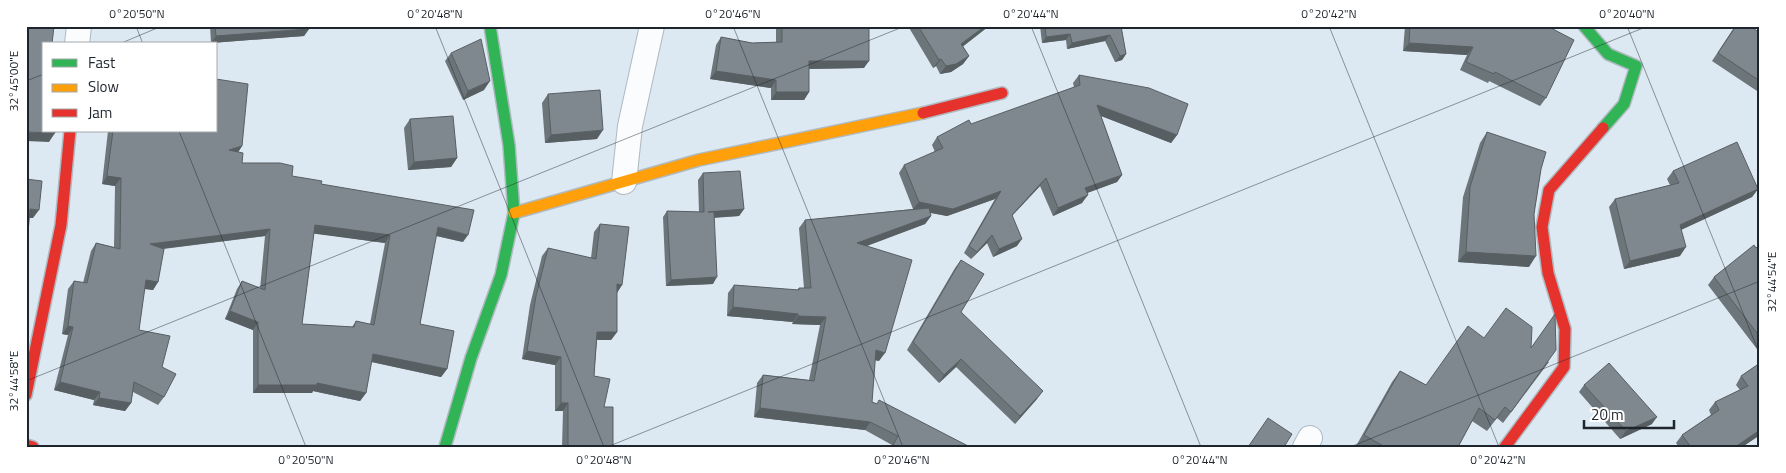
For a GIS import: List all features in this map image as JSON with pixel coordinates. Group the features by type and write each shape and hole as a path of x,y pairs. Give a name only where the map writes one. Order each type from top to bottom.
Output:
{"street":[{"path":"77,42 78,26"},
{"path":"445,447 471,358 501,275 514,213 509,145 490,26"},
{"path":"624,182 630,126 652,26"},
{"path":"1505,447 1564,367 1565,329 1548,273 1542,227 1549,190 1624,104 1636,66 1608,54 1584,26"},
{"path":"514,213 699,160 904,118 1002,93"},
{"path":"26,395 61,225 70,132"},
{"path":"26,445 33,447"}],"building":[{"path":"26,26 54,26 52,42 42,42 42,132 55,133 26,132"},
{"path":"215,26 309,26 309,29 216,36"},
{"path":"782,26 869,26 869,61 809,61 809,92 776,92 776,80 716,71 721,37 752,43 782,42"},
{"path":"918,26 985,26 961,44 969,56 956,64 946,66 941,59 939,60"},
{"path":"1045,26 1121,26 1126,54 1120,56 1110,35 1072,43 1070,34 1046,37"},
{"path":"1410,26 1547,26 1574,40 1546,98 1495,72 1494,74 1466,62 1473,47 1409,43"},
{"path":"1736,26 1750,26 1760,33 1760,81 1718,53"},
{"path":"481,39 490,81 468,91 451,53"},
{"path":"1079,75 1149,88 1188,104 1177,135 1097,105 1122,175 1085,188 1088,195 1058,208 1046,178 1012,215 1022,239 999,249 992,235 977,252 969,246 1001,191 953,209 919,202 904,165 943,148 937,137 969,120 971,124 1080,85"},
{"path":"218,79 248,84 242,146 229,150 243,153 242,163 280,163 293,166 292,176 322,181 321,184 474,210 468,235 438,227 420,324 454,331 447,369 373,354 366,393 317,383 317,385 258,385 258,322 230,311 242,281 265,290 270,229 150,244 164,249 158,282 146,280 139,330 170,336 162,367 176,374 164,397 134,382 131,403 99,398 100,392 60,382 73,327 68,326 74,281 87,283 96,243 120,249 121,178 107,176 113,132 218,132","holes":["315,225 390,235 374,325 356,321 354,327 302,324"]},
{"path":"600,90 603,130 551,135 548,94"},
{"path":"453,116 457,158 414,162 410,119"},
{"path":"1487,132 1546,152 1541,169 1534,214 1536,256 1466,252 1470,187"},
{"path":"1737,142 1758,189 1680,225 1686,247 1630,261 1615,199 1679,183 1673,171"},
{"path":"740,171 744,209 708,212 714,212 717,277 671,280 667,211 704,212 703,173"},
{"path":"26,179 42,181 39,210 30,209 26,256"},
{"path":"929,208 931,216 857,243 912,260 885,353 876,350 872,402 877,404 879,400 970,447 892,447 898,436 870,422 760,408 763,375 814,381 826,317 798,316 798,314 733,307 734,285 799,290 799,288 811,288 805,220"},
{"path":"600,224 629,227 622,285 617,284 617,332 597,332 594,376 610,379 604,407 613,407 613,447 568,447 568,403 561,403 561,357 527,351 536,296 548,248 596,259"},
{"path":"1754,245 1756,248 1760,245 1760,337 1714,277"},
{"path":"961,260 984,274 961,312 1043,391 1020,416 961,359 944,375 913,342"},
{"path":"1506,308 1532,327 1531,348 1555,314 1556,350 1511,412 1505,407 1495,420 1479,408 1458,447 1385,447 1364,435 1400,371 1426,385 1468,326 1484,338"},
{"path":"1609,363 1657,417 1626,431 1584,385"},
{"path":"1760,363 1760,430 1735,447 1691,447 1682,435 1719,410 1715,402 1748,386 1741,376"},
{"path":"1268,418 1292,434 1284,447 1248,447"}],"traffic: fast":[{"path":"445,447 471,358 501,275 514,213 509,145 490,26"},
{"path":"1584,26 1608,54 1636,66 1624,104 1603,128"}],"traffic: slow":[{"path":"514,213 699,160 923,113"}],"traffic: jam":[{"path":"923,113 1002,93"},
{"path":"1505,447 1564,367 1565,329 1548,273 1542,227 1549,190 1603,128"},
{"path":"26,395 61,225 70,132"},
{"path":"26,445 33,447"}]}
